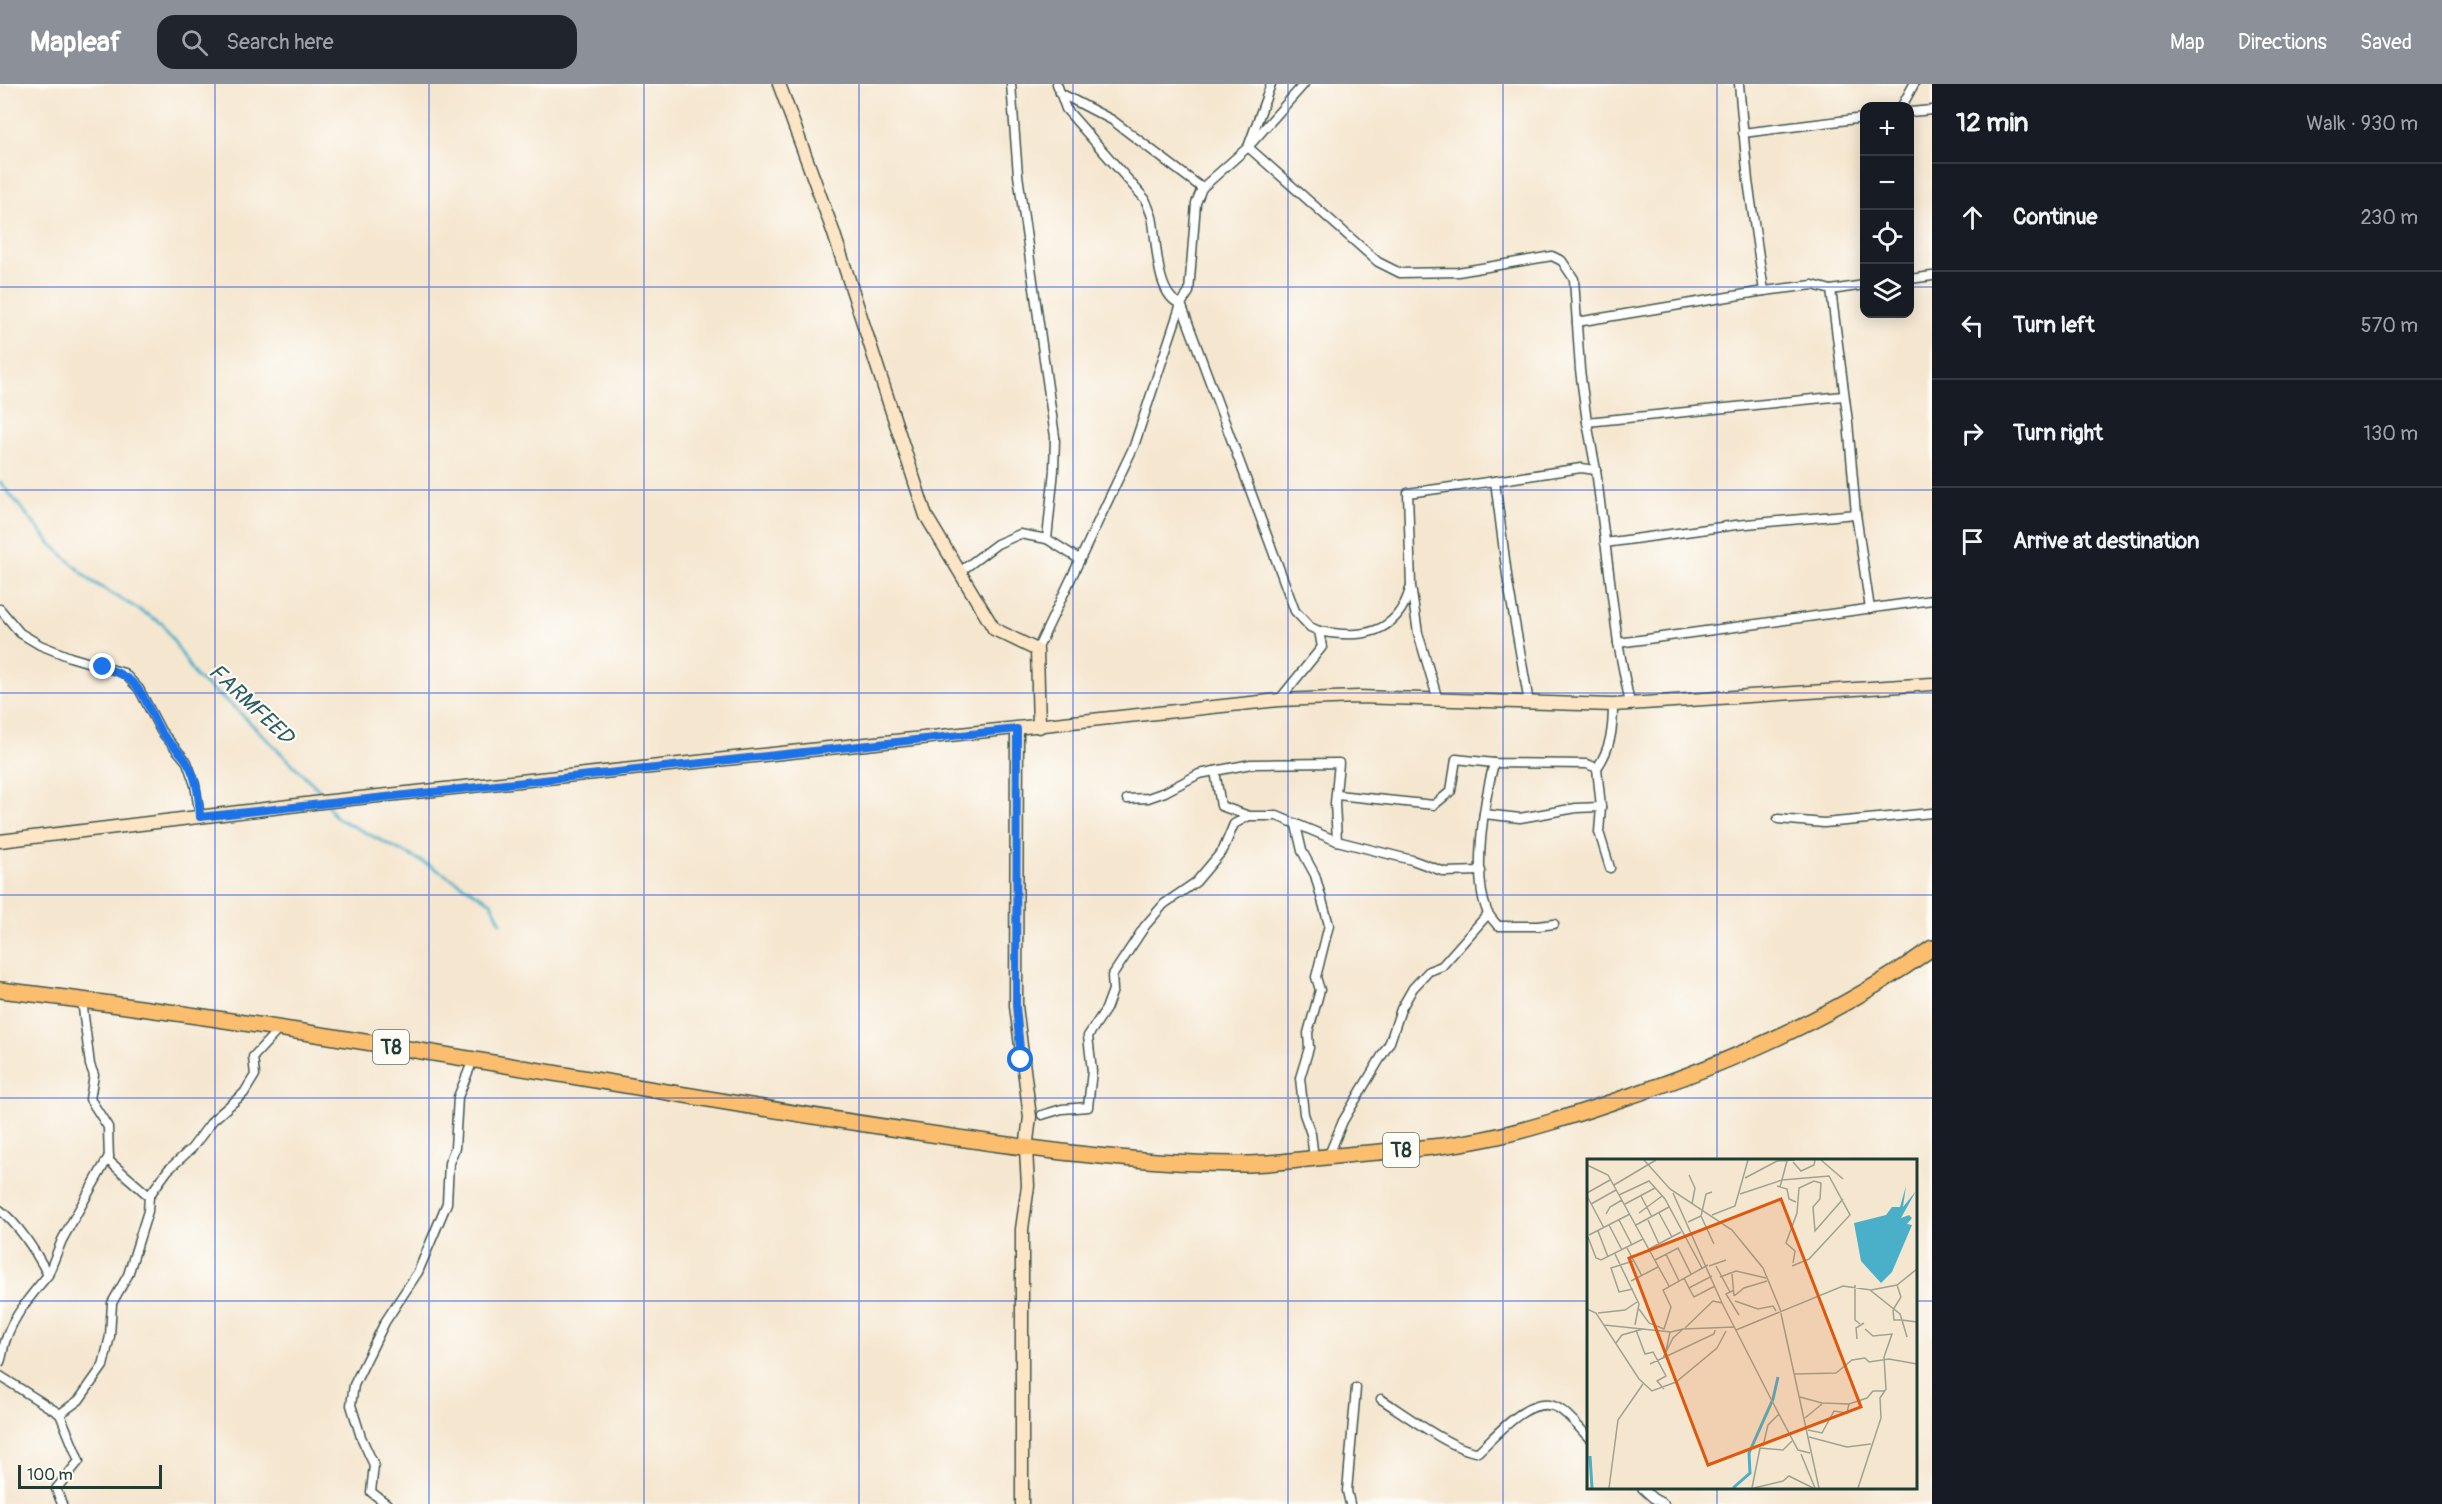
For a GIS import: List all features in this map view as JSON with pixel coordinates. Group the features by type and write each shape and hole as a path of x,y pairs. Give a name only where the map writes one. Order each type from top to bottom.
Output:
{"highway":[{"name":"T8","path":"0,990 279,1028 780,1111 1026,1149 1155,1161 1232,1164 1432,1147 1484,1139 1531,1128 1652,1089 1752,1050 1832,1010 1909,965 1932,948"}],"street":[{"path":"779,84 833,231 926,516 994,629 1037,650"},
{"path":"1011,84 1018,175 1055,437 1047,538"},
{"path":"1248,147 1271,84"},
{"path":"1039,727 1037,650 1078,559 1134,446 1181,304 1189,292 1196,203 1202,188 1248,147 1304,84"},
{"path":"1739,84 1743,133 1764,291"},
{"path":"1904,102 1914,84"},
{"path":"1058,88 1112,120 1202,188"},
{"path":"1058,88 1066,109 1145,199 1152,216 1155,254 1161,275 1173,298 1181,304 1295,611 1310,627 1319,631 1348,635 1370,632 1392,622 1405,605 1411,586"},
{"path":"1914,112 1932,110"},
{"path":"1743,133 1860,118"},
{"path":"1248,147 1378,262 1400,273 1458,272 1552,256 1562,261 1574,279 1587,422 1596,471 1618,643 1630,704"},
{"path":"1914,278 1932,276"},
{"path":"1577,322 1764,291 1813,285 1831,290 1860,286"},
{"path":"1831,290 1848,422 1856,514 1870,609"},
{"path":"1587,422 1843,396"},
{"path":"1438,700 1418,633 1411,586 1408,493 1581,468 1596,471"},
{"path":"1495,481 1508,583 1529,703"},
{"path":"1605,543 1736,525 1856,514"},
{"path":"961,571 997,544 1020,534 1047,538 1078,559"},
{"path":"1618,643 1932,600"},
{"path":"0,609 20,633 40,645 70,657 124,673 139,689 161,731 187,762 195,785 200,817"},
{"path":"1279,700 1322,647 1319,631"},
{"path":"0,841 322,802 1279,700 1358,697 1613,705 1932,684"},
{"path":"1610,868 1599,832 1601,807 1597,768 1603,759 1613,730 1613,705"},
{"path":"1017,729 1016,1006 1030,1117 1026,1149 1028,1186 1022,1229 1022,1504"},
{"path":"1337,795 1434,805 1451,791 1456,759 1494,764 1587,764 1597,768"},
{"path":"1127,799 1148,798 1165,792 1199,774 1251,764 1339,763 1337,841"},
{"path":"1494,764 1486,795 1481,872 1483,898 1488,914 1498,926 1554,924"},
{"path":"1215,771 1221,806 1249,816 1277,816 1337,841 1412,860 1445,872 1481,872"},
{"path":"1484,814 1520,818 1576,808 1601,807"},
{"path":"1778,819 1824,823 1932,813"},
{"path":"1042,1115 1062,1109 1088,1107 1092,1071 1088,1036 1106,1009 1113,990 1112,976 1145,926 1164,904 1196,882 1223,850 1234,824 1249,816"},
{"path":"1296,825 1302,851 1315,875 1329,925 1316,977 1320,990 1308,1033 1309,1048 1300,1078 1304,1114 1321,1157"},
{"path":"1321,1157 1390,1042 1401,1009 1413,988 1429,971 1442,966 1488,914"},
{"path":"82,1000 90,1065 94,1075 90,1099 108,1127 109,1161 149,1196"},
{"path":"60,1414 79,1400 103,1366 110,1336 112,1303 128,1275 148,1211 149,1196 168,1170 192,1148 213,1120 244,1093 255,1075 253,1057 279,1028"},
{"path":"387,1504 371,1492 374,1465 361,1437 351,1405 354,1385 385,1322 418,1272 447,1203 449,1163 455,1148 458,1097 473,1060"},
{"path":"0,1362 6,1338 27,1299 48,1275 62,1240 109,1156"},
{"path":"0,1210 9,1217 38,1256 48,1275"},
{"path":"0,1376 60,1414 79,1461 56,1489 62,1504"},
{"path":"1350,1504 1347,1491 1356,1388"},
{"path":"1381,1399 1452,1445 1468,1452 1478,1452 1526,1409 1544,1405 1558,1408 1587,1436"},
{"path":"1643,1489 1664,1504"}],"waterway":[{"name":"FARMFEED","path":"0,482 50,543 91,581 163,624 196,677 235,708 318,789 323,798"},
{"name":"FARMFEED","path":"328,806 335,817 429,865 491,902 501,923"}],"route":[{"path":"103,667 124,673 139,689 161,731 187,762 199,801 200,817 322,802 1017,729 1016,1006 1021,1060"}]}
